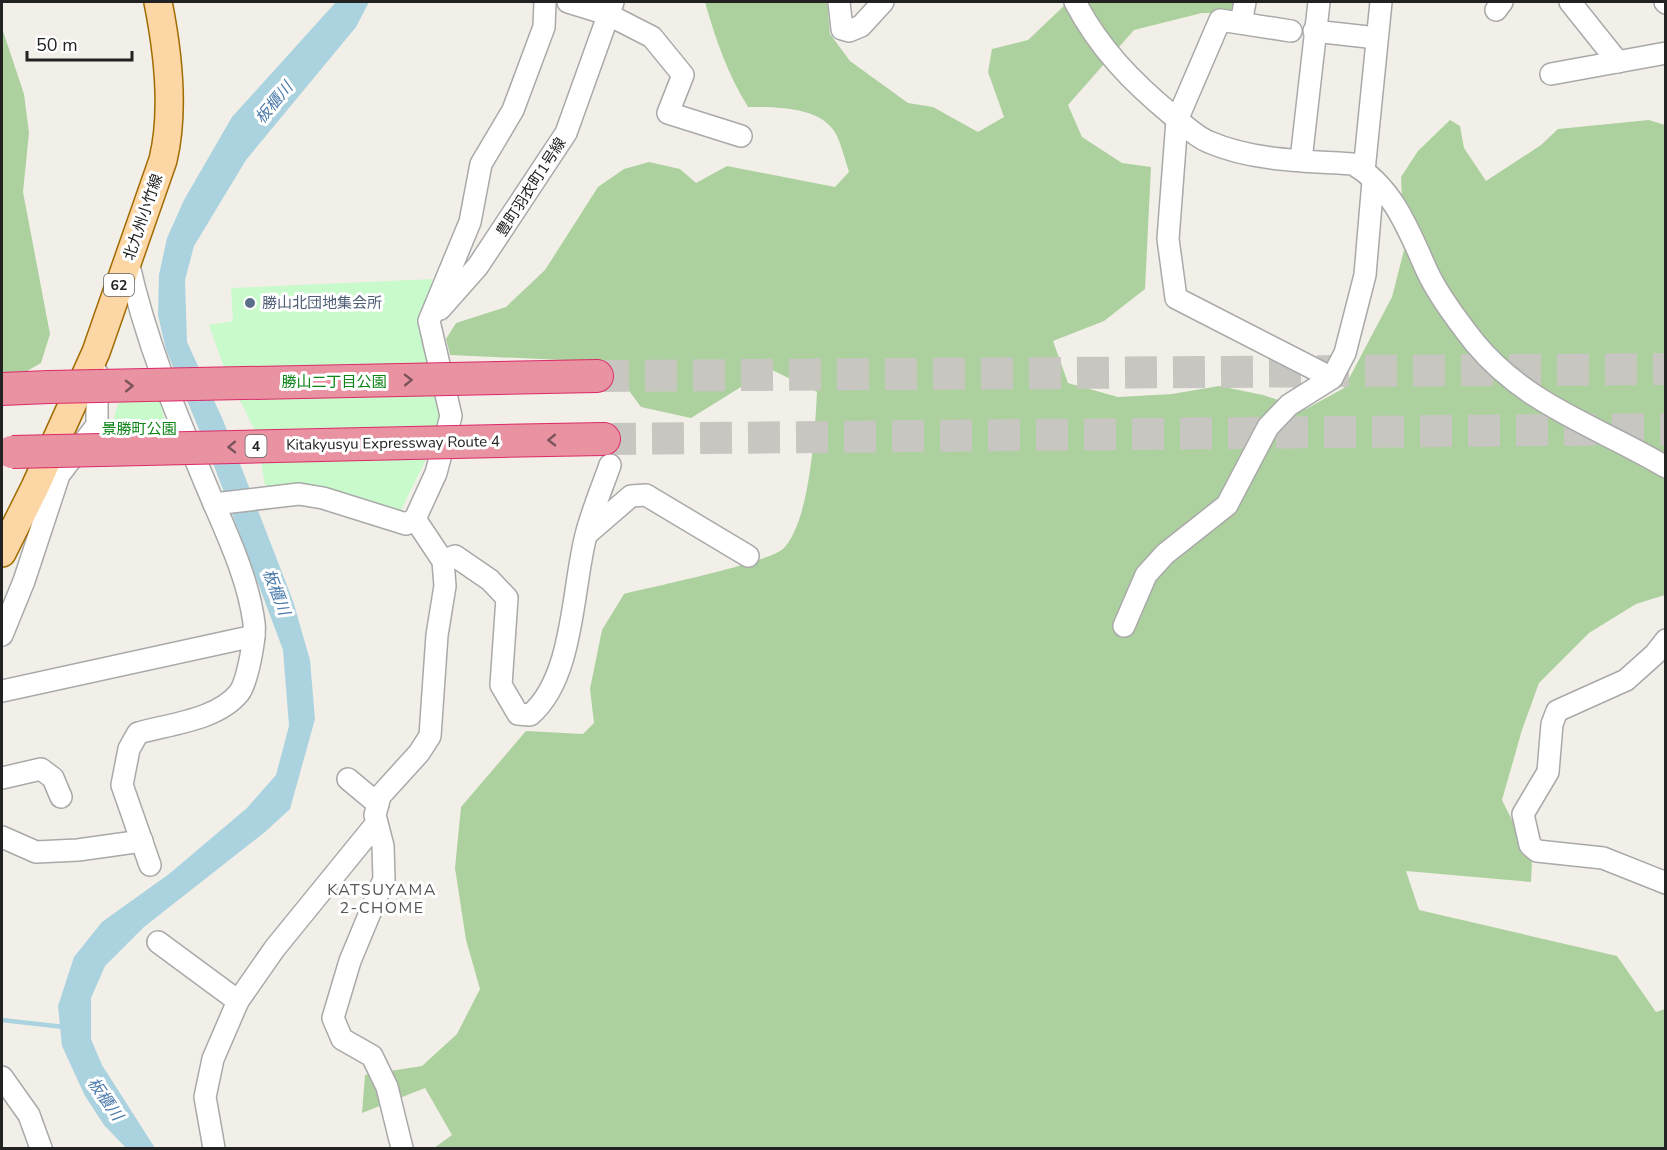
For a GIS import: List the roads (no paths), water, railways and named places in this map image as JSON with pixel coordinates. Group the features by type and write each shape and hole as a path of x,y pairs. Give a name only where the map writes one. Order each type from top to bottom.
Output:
{"highway":[{"path":"2,388 597,376"},
{"name":"Kitakyusyu Expressway Route 4","path":"7,452 500,441 607,452"}],"main road":[{"name":"北九州小竹線","path":"2,553 35,487 96,352 169,136 166,42 158,2"}],"street":[{"path":"217,504 264,496 299,494 323,498 406,524 415,519 436,473 451,416 429,321 470,222 481,164 513,110 544,27 545,2"},
{"path":"568,2 610,8 652,37 682,75 668,113 741,136"},
{"path":"839,2 842,29 849,31 861,26 884,2"},
{"path":"1076,2 1090,31 1108,56 1145,93 1206,142 1233,151 1353,164 1369,176 1399,210 1411,231 1428,273 1476,344 1530,395 1665,467"},
{"path":"1241,23 1245,2"},
{"path":"1301,160 1319,2"},
{"path":"1124,627 1146,575 1165,554 1227,505 1268,427 1289,405 1332,378 1345,353 1365,274 1377,38 1381,2"},
{"path":"1570,2 1618,62"},
{"name":"豊町羽衣町1号線","path":"429,321 478,266 566,133 610,8"},
{"path":"1291,31 1220,20 1177,120 1168,240 1176,298 1332,378"},
{"path":"1314,31 1377,38"},
{"path":"1551,74 1665,53"},
{"path":"128,261 139,309 163,380 217,504 242,576 254,622 254,636 240,692 219,710 138,733 129,749 122,785 150,865"},
{"path":"2,635 24,581 59,475 97,425 96,352"},
{"path":"443,561 455,556 490,580 507,598 501,685 518,714 530,715 543,705 560,670 586,534 607,452"},
{"path":"586,534 631,496 646,495 748,556"},
{"path":"402,1149 387,1088 372,1056 342,1039 333,1018 350,961 384,879 383,846 377,814 380,796 419,753 430,736 436,635 445,585 443,561 415,519"},
{"path":"2,692 254,636"},
{"path":"1665,640 1626,680 1557,711 1552,724 1548,772 1523,814 1530,845 1537,851 1603,858 1665,883"},
{"path":"2,778 41,769 53,778 62,797"},
{"path":"348,779 377,814"},
{"path":"214,1149 205,1097 213,1059 238,1001 275,948 377,814"},
{"path":"2,837 36,852 78,850 142,841"},
{"path":"158,942 238,1001"},
{"path":"2,1077 29,1115 41,1149"}],"water":[{"name":"板櫃川","path":"336,2 369,2 356,27 246,160 194,246 185,280 187,342 223,420 293,601 310,660 315,719 290,809 265,832 144,927 105,966 91,998 91,1039 102,1065 155,1148 126,1148 104,1125 85,1096 62,1046 58,1006 74,957 102,922 169,874 247,808 276,775 289,726 283,650 213,463 166,350 158,315 159,275 167,238 184,200 232,117"}],"waterway":[{"path":"2,1020 64,1027"}],"tunnel":[{"path":"597,376 1666,369"},
{"path":"604,439 1666,429"}],"place":[{"name":"勝山北団地集会所","path":"250,303"}],"district":[{"name":"KATSUYAMA 2-CHOME","path":"382,899"}],"park label":[{"name":"勝山二丁目公園","path":"334,382"},
{"name":"景勝町公園","path":"139,429"}]}
